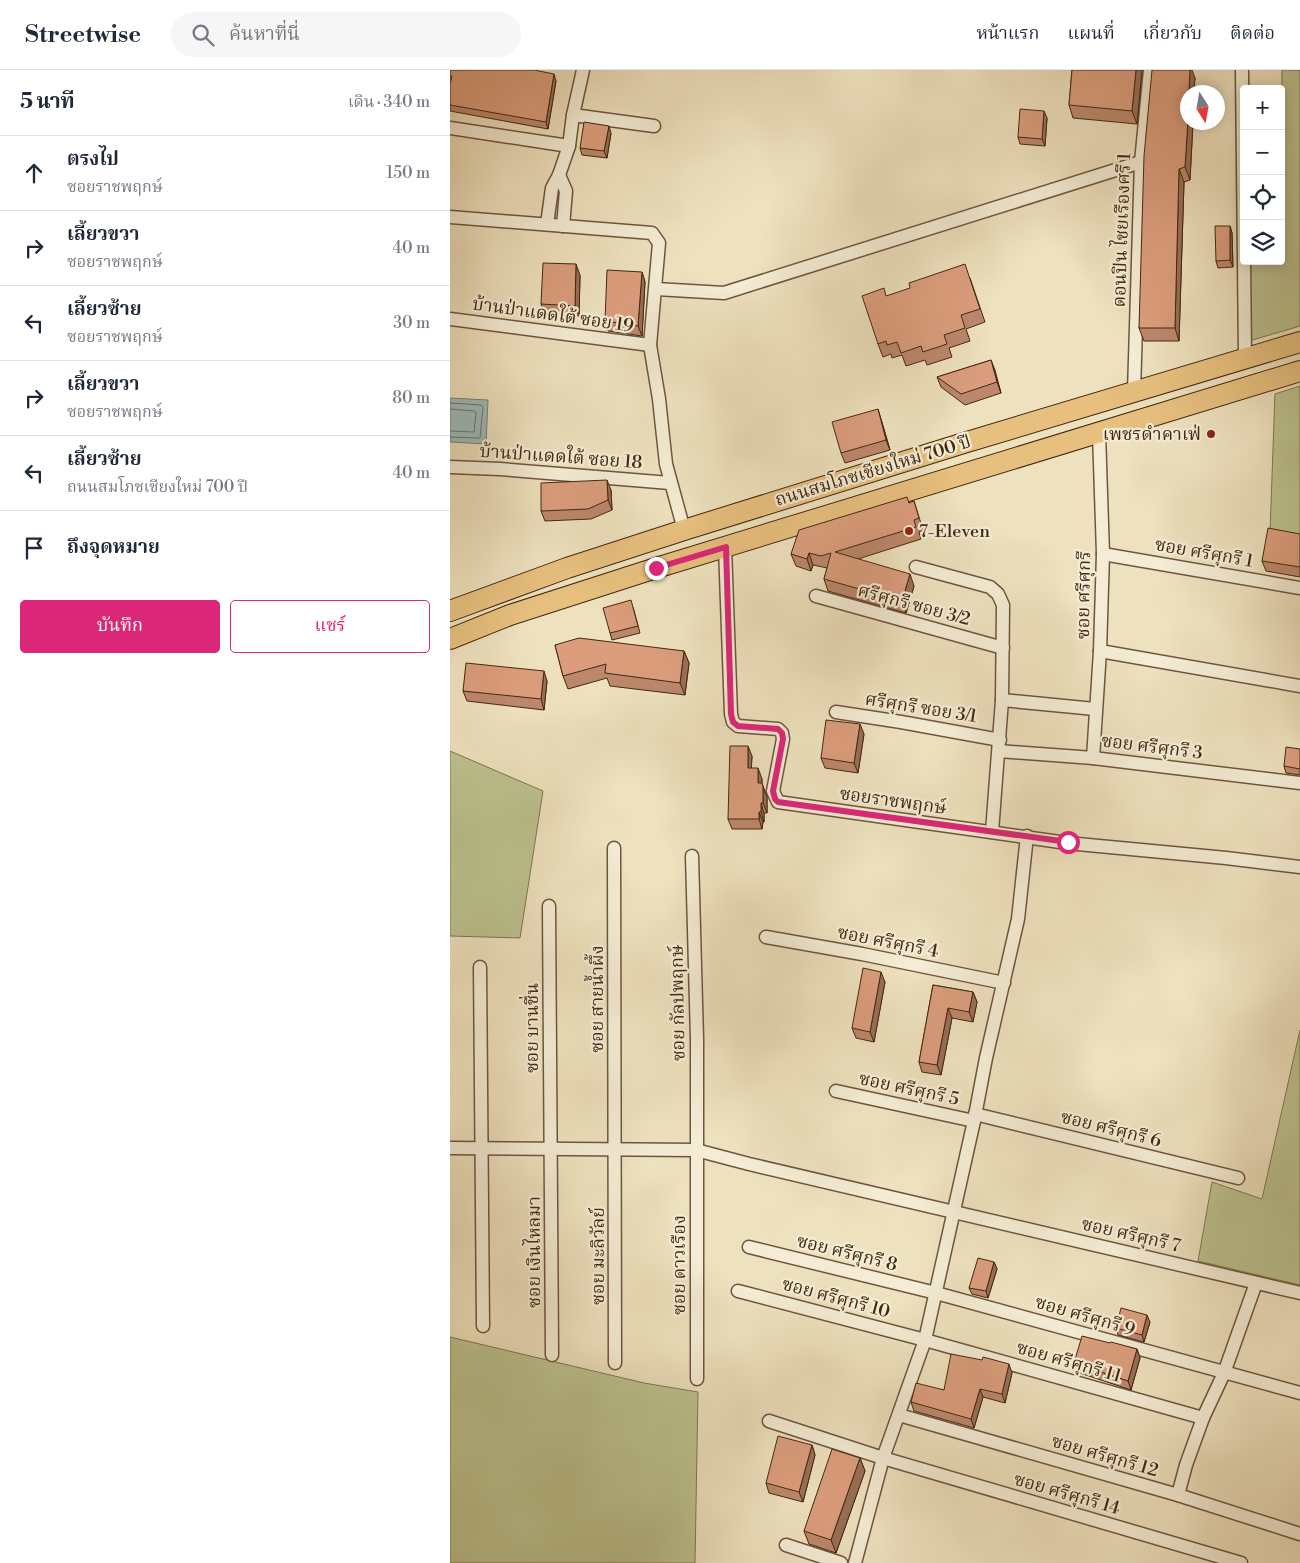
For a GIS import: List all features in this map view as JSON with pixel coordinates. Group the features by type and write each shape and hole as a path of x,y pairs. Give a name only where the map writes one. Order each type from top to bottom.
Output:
{"main road":[{"name":"ถนนสมโภชเชียงใหม่ 700 ปี","path":"450,611 567,568 684,530 1300,342"},
{"name":"ถนนสมโภชเชียงใหม่ 700 ปี","path":"450,639 510,615 1300,371"}],"street":[{"path":"547,224 552,188 559,175 569,146 581,70"},
{"name":"ดอนปิน ไชยเรืองศรี 1","path":"1134,392 1141,162 1150,70"},
{"path":"1242,70 1244,220"},
{"path":"573,114 654,126"},
{"path":"450,128 569,146"},
{"path":"656,289 724,293 1141,162"},
{"path":"559,175 566,191 563,226"},
{"path":"450,217 652,233 659,243 650,346 659,399 666,464 684,530"},
{"path":"1244,265 1245,358"},
{"name":"บ้านป่าแดดใต้ ซอย 19","path":"450,319 650,346"},
{"name":"ซอย ศรีศุกรี","path":"1094,758 1103,554 1099,433"},
{"name":"บ้านป่าแดดใต้ ซอย 18","path":"450,467 500,469 670,483"},
{"name":"ซอยราชพฤกษ์","path":"726,547 731,714 733,722 738,726 778,729 782,733 783,739 773,791 778,802 1068,842 1226,858 1300,868"},
{"name":"ซอย ศรีศุกรี 1","path":"1103,554 1300,588"},
{"path":"916,567 990,586 998,594 1003,605 1002,700 992,832"},
{"name":"ศรีศุกรี ซอย 3/2","path":"816,596 1002,648"},
{"path":"1100,651 1300,686"},
{"path":"1002,700 1095,709"},
{"name":"ศรีศุกรี ซอย 3/1","path":"836,712 901,722 999,745"},
{"name":"ซอย ศรีศุกรี 3","path":"999,745 1300,783"},
{"path":"855,1563 884,1458 925,1340 1020,905 1027,836"},
{"name":"ซอย สายน้ำผึ้ง","path":"614,848 615,1149"},
{"name":"ซอย กัลปพฤกษ์","path":"692,856 697,1039 696,1150"},
{"name":"ซอย บานชื่น","path":"549,906 551,1148"},
{"name":"ซอย ศรีศุกรี 4","path":"766,937 862,954 1004,984"},
{"path":"480,968 483,1326"},
{"name":"ซอย ศรีศุกรี 5","path":"836,1091 974,1118"},
{"name":"ซอย ศรีศุกรี 6","path":"974,1118 1238,1178"},
{"name":"ซอย ศรีศุกรี 7","path":"450,1148 696,1150 1300,1293"},
{"name":"ซอย เงินไหลมา","path":"551,1148 552,1355"},
{"name":"ซอย มะลิวัลย์","path":"615,1149 615,1363"},
{"name":"ซอย ดาวเรือง","path":"696,1150 697,1379"},
{"name":"ซอย ศรีศุกรี 8","path":"749,1246 936,1293"},
{"path":"1178,1495 1186,1465 1203,1418 1224,1373 1256,1283"},
{"name":"ซอย ศรีศุกรี 10","path":"738,1291 925,1340"},
{"name":"ซอย ศรีศุกรี 9","path":"936,1293 1224,1373 1300,1392"},
{"name":"ซอย ศรีศุกรี 11","path":"925,1340 1203,1418"},
{"name":"ซอย ศรีศุกรี 12","path":"899,1415 1178,1495 1300,1534"},
{"name":"ซอย ศรีศุกรี 14","path":"769,1421 884,1458 1240,1563"},
{"path":"786,1545 841,1563"}],"green space":[{"path":"1282,70 1300,70 1300,326 1249,341 1248,265 1285,265 1285,85 1282,85"},
{"path":"1300,386 1300,538 1270,532 1275,394"},
{"path":"450,751 543,791 520,938 450,936"},
{"path":"1300,1030 1300,1285 1198,1261 1212,1182 1262,1199"},
{"path":"450,1337 644,1383 698,1392 695,1563 450,1563"}],"water":[{"path":"450,398 488,400 486,444 450,442"}],"building":[{"path":"450,70 534,70 554,74 546,122 450,105 452,76 450,76"},
{"path":"1072,70 1136,70 1132,111 1069,105"},
{"path":"1152,70 1190,70 1189,85 1180,85 1180,130 1187,130 1185,167 1179,169 1175,328 1139,328 1144,156"},
{"path":"1020,109 1044,111 1042,139 1018,137"},
{"path":"584,122 609,126 604,151 580,148"},
{"path":"1215,226 1230,226 1230,260 1216,261"},
{"path":"543,263 576,264 575,306 541,304"},
{"path":"965,264 980,309 961,315 965,328 944,335 947,344 923,352 921,346 901,353 897,342 887,345 886,341 878,344 862,296 884,288 886,296 910,288 909,283"},
{"path":"607,270 642,272 638,326 605,321"},
{"path":"991,360 997,382 961,394 937,377"},
{"path":"878,409 886,440 841,453 832,422"},
{"path":"607,480 608,500 588,509 541,511 541,483"},
{"path":"907,497 909,503 914,501 919,518 914,520 916,527 835,552 910,574 902,601 824,579 831,553 821,556 809,553 807,559 791,554 799,530"},
{"path":"1268,528 1300,534 1300,567 1262,561"},
{"path":"631,600 638,626 610,633 603,608"},
{"path":"579,638 684,651 680,683 605,673 606,664 563,676 555,645"},
{"path":"466,663 544,671 541,699 463,691"},
{"path":"826,720 860,724 854,763 821,758"},
{"path":"730,746 748,746 748,768 758,768 758,783 762,783 763,787 763,803 761,803 759,819 728,819"},
{"path":"1286,747 1300,749 1300,769 1284,766"},
{"path":"863,968 881,972 870,1032 852,1028"},
{"path":"933,985 973,992 969,1012 948,1008 937,1065 919,1062"},
{"path":"978,1258 994,1262 986,1291 969,1288"},
{"path":"1121,1308 1147,1315 1142,1335 1116,1328"},
{"path":"1082,1336 1137,1349 1128,1381 1074,1363"},
{"path":"951,1354 982,1360 983,1357 1009,1364 1002,1394 980,1389 971,1419 911,1402 916,1383 944,1390"},
{"path":"778,1436 812,1445 799,1492 766,1483"},
{"path":"832,1449 860,1458 831,1540 804,1531"}],"place":[{"name":"เพชรดำคาเฟ่","path":"1211,434"},
{"name":"7-Eleven","path":"909,531"}],"route":[{"path":"656,568 726,547 731,714 733,722 738,726 778,729 782,733 783,739 773,791 773,795 778,802 1068,842"}]}
